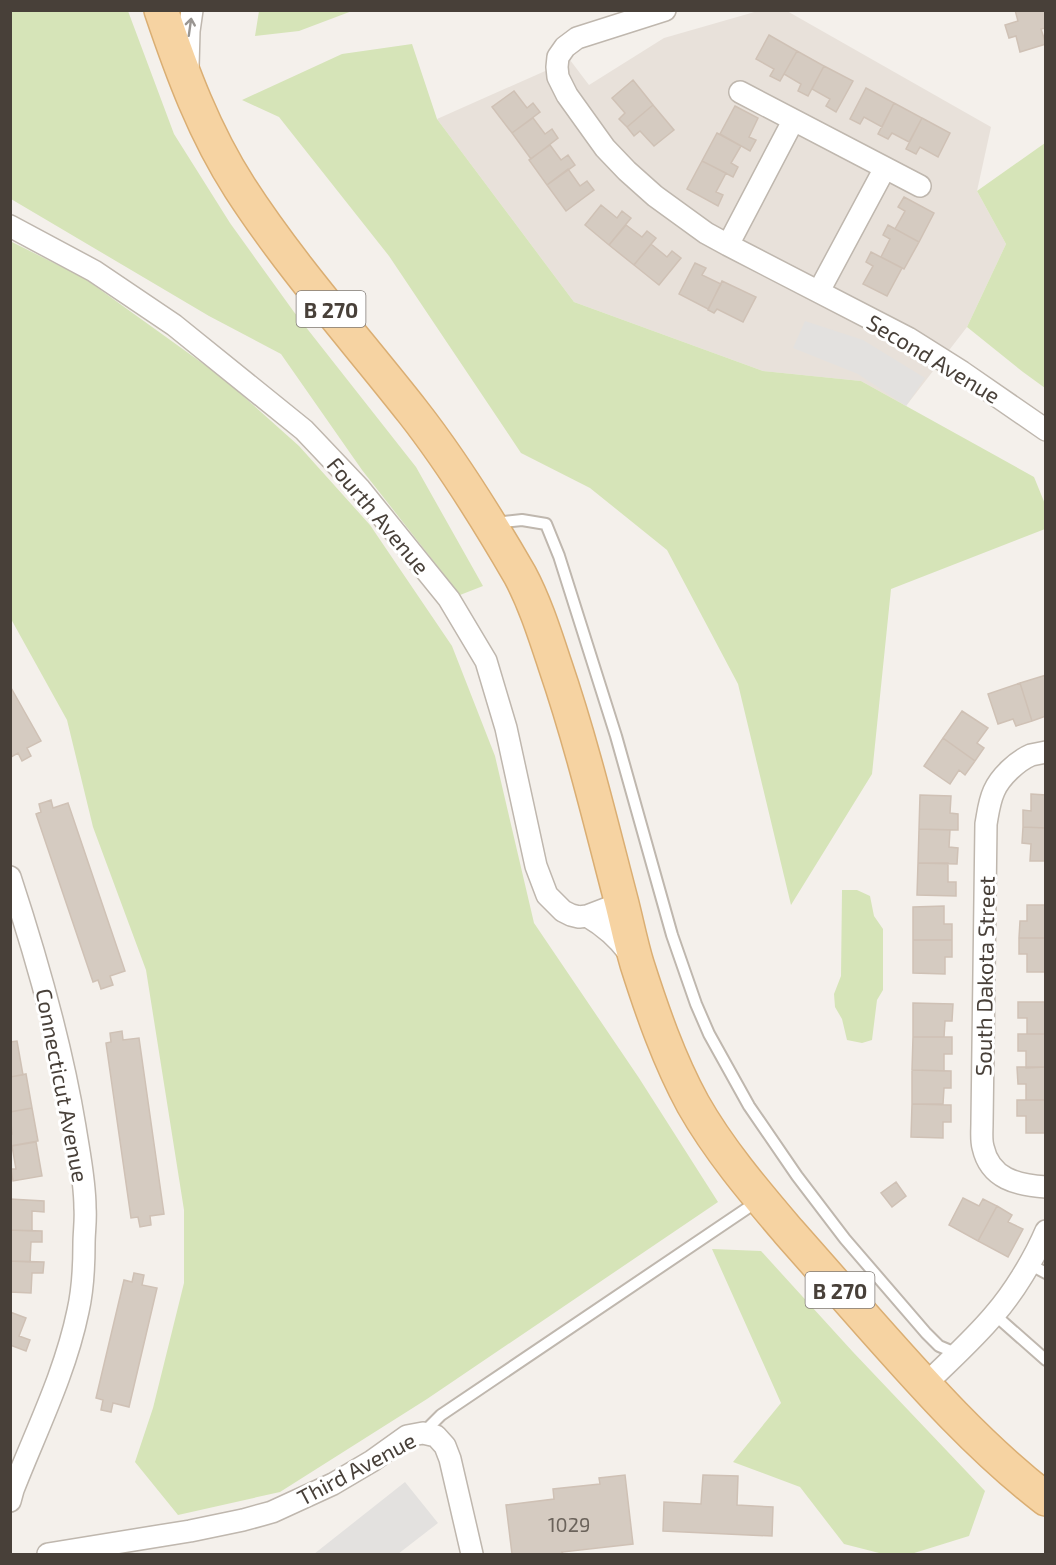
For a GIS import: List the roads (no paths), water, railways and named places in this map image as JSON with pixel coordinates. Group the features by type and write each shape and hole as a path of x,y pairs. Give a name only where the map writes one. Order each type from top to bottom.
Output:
{"main road":[{"name":"B 270","path":"160,10 187,85 238,185 305,277 415,414 454,468 523,581 544,632 566,698 636,961 669,1053 693,1103 726,1155 760,1199 925,1385 1013,1474 1046,1499"}],"street":[{"path":"187,85 192,10"},
{"name":"Second Avenue","path":"665,10 577,38 565,47 558,57 558,77 567,95 605,148 655,196 706,233 908,338 1046,430"},
{"path":"740,92 920,186"},
{"path":"728,245 793,121"},
{"path":"819,291 885,168"},
{"name":"Fourth Avenue","path":"10,226 94,271 174,325 304,430 360,489 449,599 486,662 506,728 536,866 547,895 563,911 579,917 587,916 604,926 636,961"},
{"name":"South Dakota Street","path":"1046,752 1032,755 1018,763 994,789 989,805 986,836 982,1112 983,1146 988,1162 1002,1177 1033,1186 1046,1187"},
{"name":"Connecticut Avenue","path":"10,877 39,967 57,1036 72,1106 86,1207 84,1277 70,1344 10,1501"},
{"path":"587,916 621,903"},
{"path":"925,1385 958,1354 995,1314 1014,1289 1037,1268 1046,1231"},
{"name":"Third Avenue","path":"48,1554 190,1531 272,1512 333,1484 372,1461 407,1436 423,1433 436,1436 445,1446 472,1554"}],"lane":[{"path":"490,524 522,520 546,524 559,556 616,736 672,935 696,1004 729,1072 749,1106 797,1176 845,1239 926,1333 939,1346 958,1354"},
{"path":"423,1433 441,1414 760,1199"},
{"path":"995,1314 1046,1360"}]}
